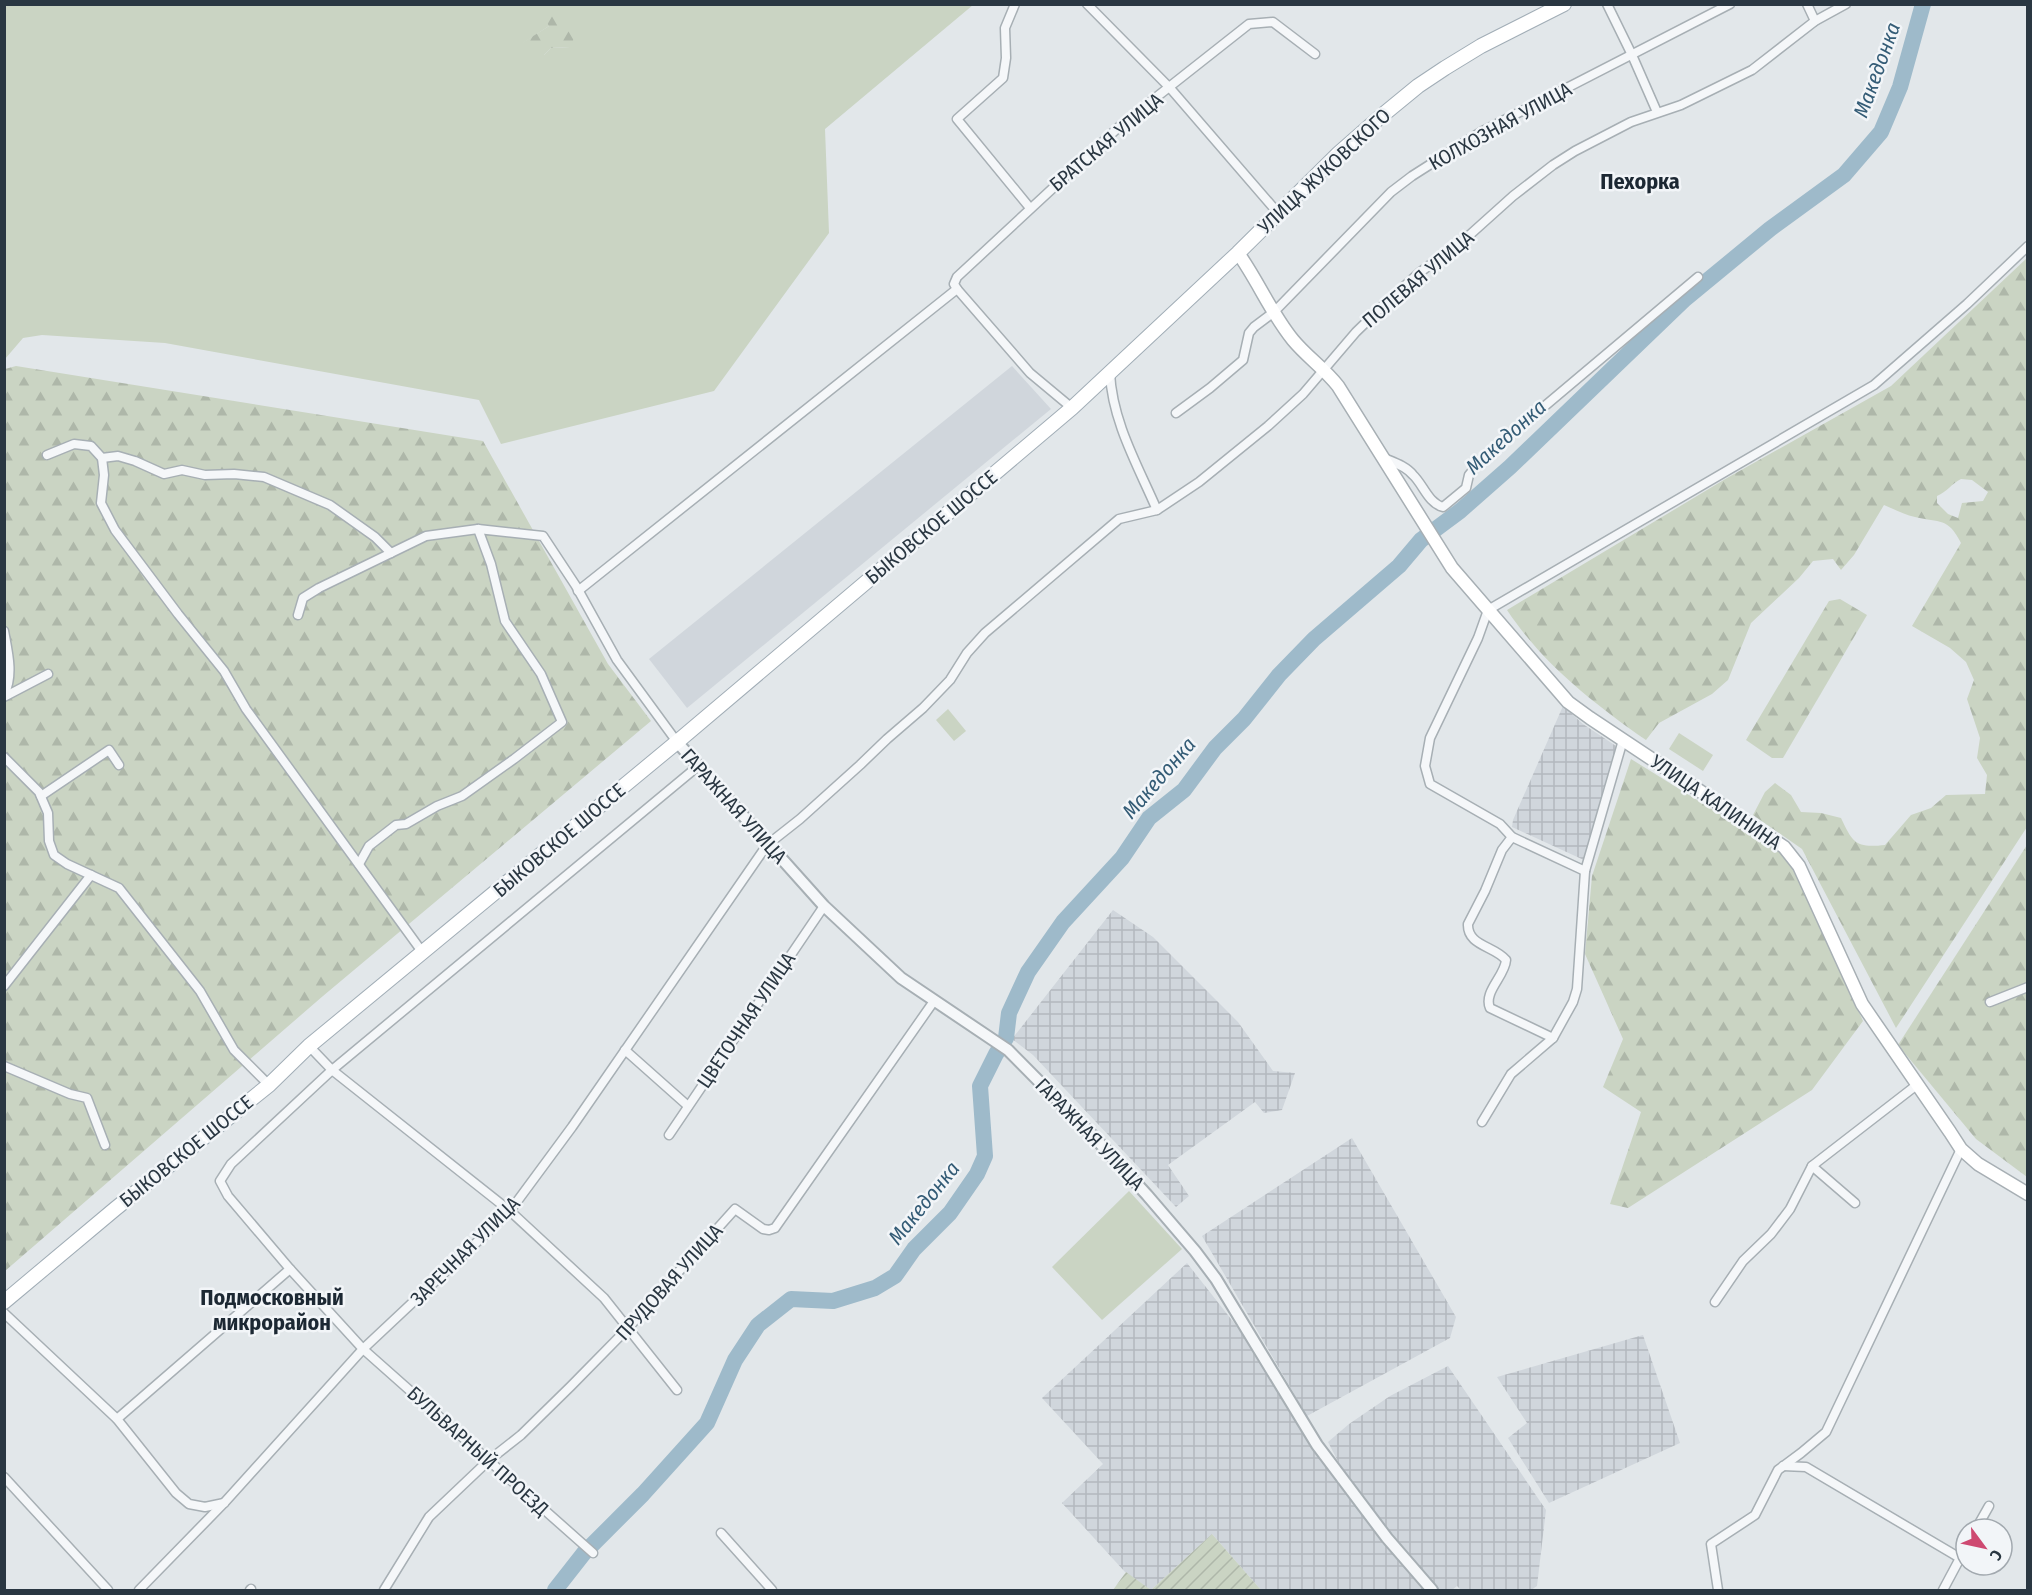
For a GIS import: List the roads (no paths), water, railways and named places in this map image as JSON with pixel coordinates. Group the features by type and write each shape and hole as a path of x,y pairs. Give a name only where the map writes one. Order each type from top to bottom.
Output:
{"main road":[{"name":"УЛИЦА ЖУКОВСКОГО","path":"1110,373 1238,253 1339,153 1419,86 1481,46 1564,4"},
{"name":"УЛИЦА КАЛИНИНА","path":"1238,253 1302,352 1326,370 1338,386 1452,568 1568,702 1784,847 1799,866 1862,1004 1961,1149 1978,1164 2028,1194"},
{"name":"БЫКОВСКОЕ ШОССЕ","path":"4,1302 269,1085 309,1046 677,742 1110,373"}],"street":[{"path":"1015,4 1005,28 1006,58 1003,78 957,119 1030,208"},
{"name":"БРАТСКАЯ УЛИЦА","path":"957,289 954,284 957,277 1030,208 1121,125 1170,88 1087,4"},
{"path":"1607,4 1657,112"},
{"name":"КОЛХОЗНАЯ УЛИЦА","path":"1176,413 1243,360 1250,333 1254,327 1274,312 1391,192 1412,176 1481,132 1730,4"},
{"path":"1807,4 1815,21"},
{"name":"ПОЛЕВАЯ УЛИЦА","path":"1157,510 1199,482 1268,426 1303,394 1326,370 1356,332 1389,300 1419,273 1464,240 1513,196 1575,151 1631,122 1682,105 1752,70 1815,21 1846,4"},
{"path":"1278,213 1170,88 1249,24 1273,22 1315,54"},
{"path":"1585,872 1512,837 1500,824 1430,784 1425,766 1430,738 1478,638 1488,610 1874,385 2028,246"},
{"path":"1383,457 1413,474 1420,486 1438,505 1443,507 1466,488 1469,475 1483,458 1698,277"},
{"path":"578,591 957,289 1030,372 1071,408"},
{"path":"1110,373 1111,391 1119,423 1157,510"},
{"path":"46,455 74,444 91,446 102,458 104,475 101,503 116,530 178,614 224,671 246,709 423,953"},
{"path":"102,458 118,456 164,474 182,470 205,476 234,474 264,477 330,505 375,537 391,553"},
{"name":"ЗАРЕЧНАЯ УЛИЦА","path":"139,1590 224,1503 363,1349 510,1211 625,1050 767,844 800,819 923,708 950,680 967,653 985,633 1052,578 1093,540 1119,519 1157,510"},
{"path":"359,864 369,846 396,825 406,824 462,796 562,722 540,674 506,621 491,564 478,529"},
{"path":"298,615 303,598 319,588 426,536 478,529 543,536 578,591 617,660 677,742"},
{"path":"4,632 9,663 9,685 4,696"},
{"path":"4,696 48,674"},
{"path":"1482,1122 1511,1074 1553,1038 1573,1002 1577,989 1585,872 1623,740"},
{"name":"ГАРАЖНАЯ УЛИЦА","path":"677,742 824,906 902,978 1003,1046 1095,1138 1195,1251 1216,1279 1317,1445 1387,1538 1432,1590"},
{"path":"41,796 108,750 119,765"},
{"path":"4,757 39,792 48,813 49,841 54,855 119,888 200,991 234,1050 269,1085"},
{"path":"332,1070 697,767"},
{"path":"1512,837 1502,850 1468,924 1468,930 1475,941 1502,955 1506,960 1488,999 1490,1008 1553,1038"},
{"path":"4,986 91,875"},
{"name":"ЦВЕТОЧНАЯ УЛИЦА","path":"669,1135 824,906"},
{"path":"1990,1002 2028,987"},
{"name":"ПРУДОВАЯ УЛИЦА","path":"384,1590 429,1516 488,1461 521,1435 628,1328 735,1209 764,1229 775,1228 934,1001"},
{"path":"309,1046 332,1070 510,1211 604,1298 677,1390"},
{"path":"625,1050 688,1106"},
{"path":"4,1066 70,1094 87,1098 105,1145"},
{"name":"БУЛЬВАРНЫЙ ПРОЕЗД","path":"332,1070 231,1164 220,1181 228,1196 290,1269 363,1349 593,1553"},
{"path":"1715,1302 1743,1261 1771,1233 1790,1209 1812,1166 1918,1084"},
{"path":"1718,1590 1711,1544 1755,1515 1778,1470 1826,1432 1961,1149"},
{"path":"1812,1166 1855,1203"},
{"path":"117,1419 290,1269"},
{"path":"4,1312 117,1419 176,1493 189,1504 205,1507 224,1503"},
{"path":"1783,1466 1806,1467 1954,1554"},
{"path":"4,1477 108,1590"},
{"path":"1983,1517 1989,1506"},
{"path":"721,1533 772,1590"},
{"path":"1943,1590 1954,1569"}],"waterway":[{"name":"Македонка","path":"555,1590 584,1553 643,1494 707,1423 735,1360 758,1325 791,1299 833,1301 875,1288 895,1276 914,1249 950,1213 977,1174 985,1156 980,1086 1006,1038 1009,1013 1028,972 1063,922 1122,858 1149,818 1184,790 1215,748 1244,719 1279,675 1314,639 1399,566 1421,540 1460,511 1510,467 1685,299 1770,229 1844,175 1881,132 1900,87 1923,4"}],"district":[{"name":"Пехорка","path":"1640,181"},
{"name":"Подмосковный микрорайон","path":"272,1310"}]}
